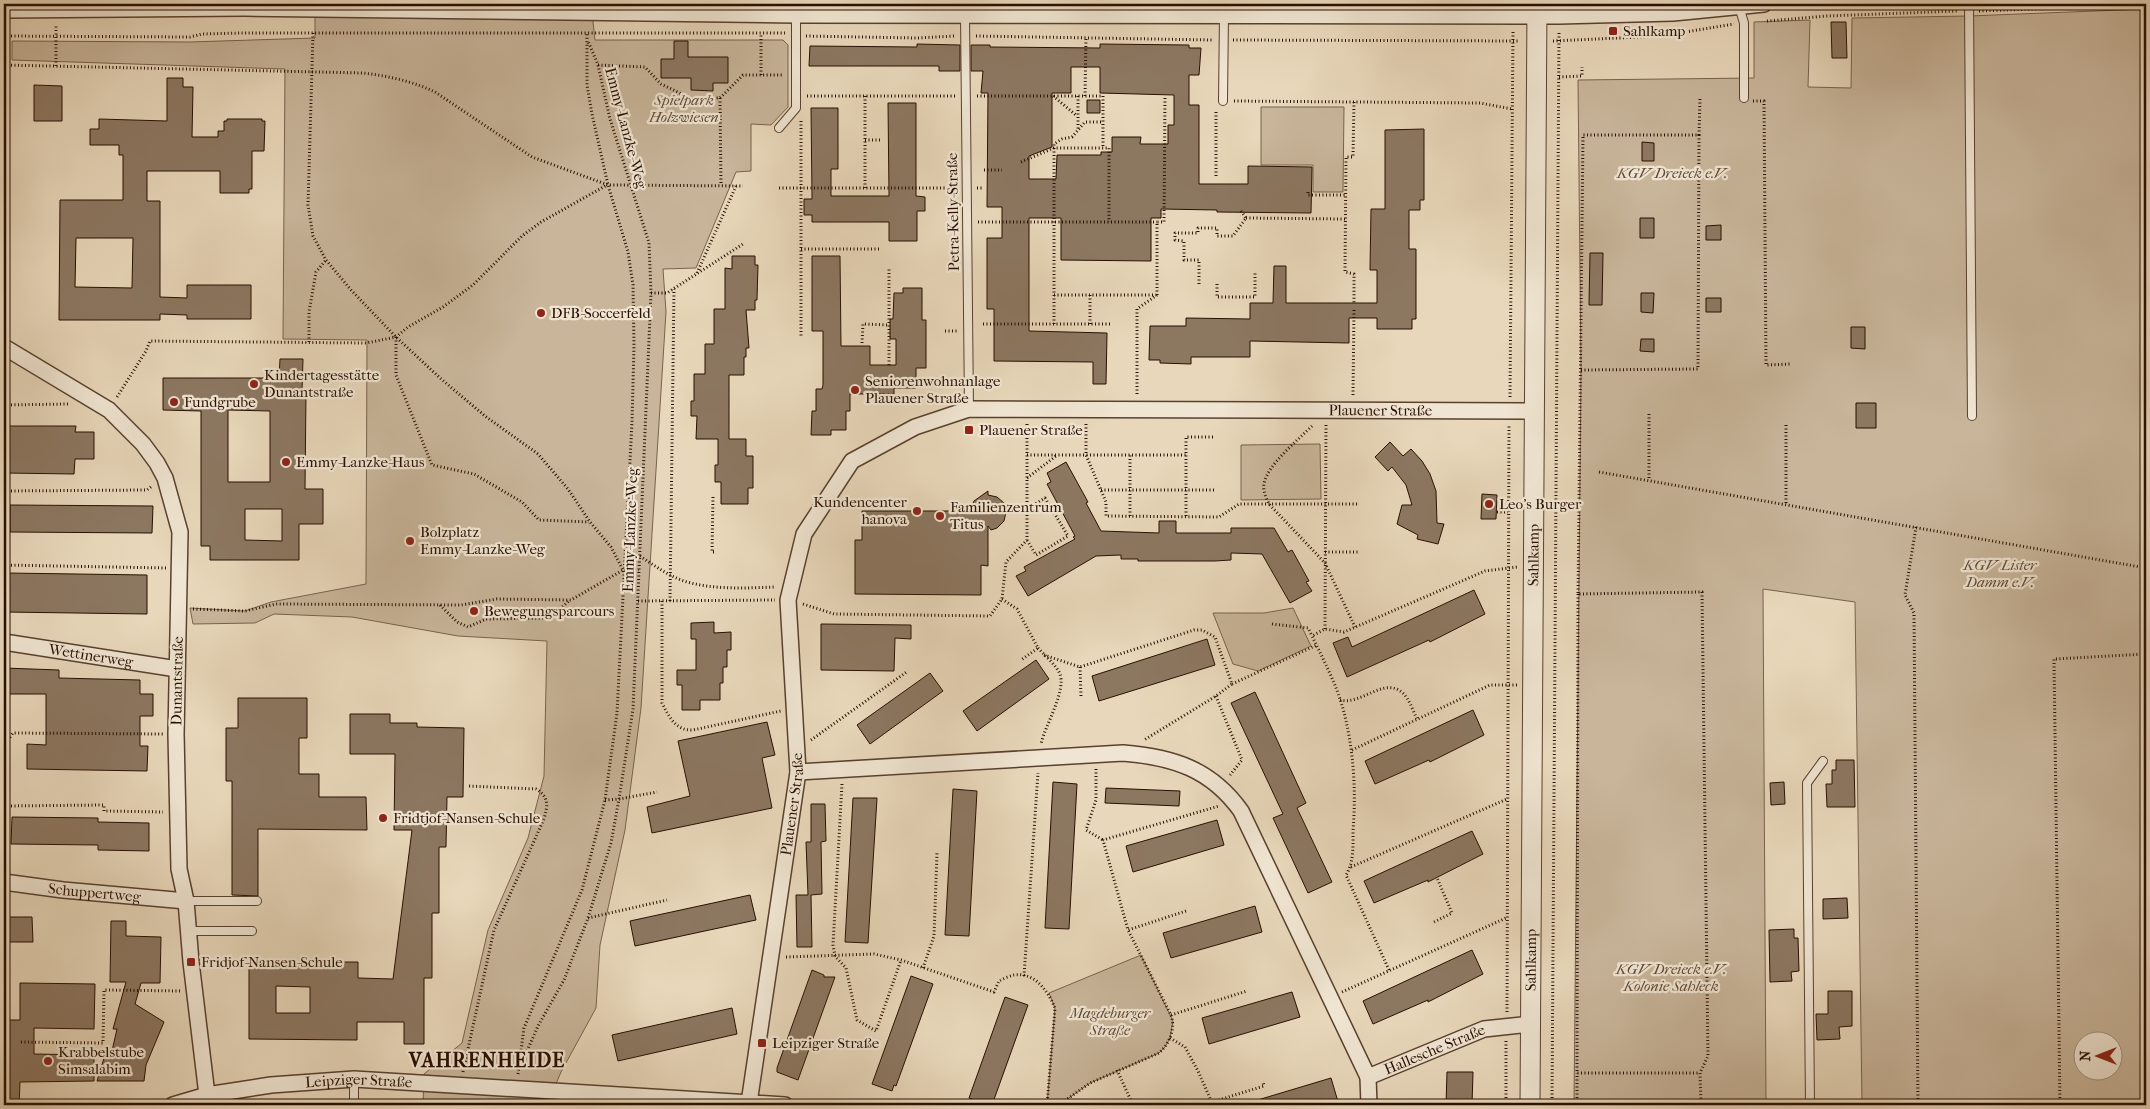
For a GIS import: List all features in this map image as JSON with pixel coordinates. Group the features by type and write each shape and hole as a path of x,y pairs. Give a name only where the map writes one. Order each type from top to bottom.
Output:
{"street":[{"path":"4,10 254,8 796,9 965,14 992,9 1224,14 1245,9 1537,10 1673,13 1764,4"},
{"name":"Sahlkamp","path":"1530,1105 1537,10"},
{"name":"Dunantstraße","path":"4,347 108,410 143,444 165,478 180,532 176,734 178,870 186,901 194,991 207,1095"},
{"name":"Plauener Straße","path":"748,1103 798,772 790,593 804,534 852,461 915,427 969,409 1534,411"},
{"name":"Wettinerweg","path":"4,642 177,669"},
{"path":"798,772 1124,753 1151,755 1181,763 1208,777 1220,787 1241,811 1368,1077"},
{"name":"Schuppertweg","path":"4,882 63,890 186,901"},
{"name":"Hallesche Straße","path":"1370,1105 1368,1077 1484,1029 1507,1025 1531,1024"},
{"name":"Leipziger Straße","path":"173,1105 207,1095 271,1085 354,1079 786,1105"}],"lane":[{"path":"1739,6 1744,23 1744,98"},
{"path":"1969,7 1972,416"},
{"path":"779,128 796,108 798,96 796,75 796,9"},
{"name":"Petra-Kelly-Straße","path":"965,14 969,409"},
{"path":"1220,101 1224,14"},
{"path":"1810,1105 1807,784 1823,761"},
{"path":"186,901 257,901"},
{"path":"188,931 252,931"},
{"path":"354,1079 354,1105"}],"path":[{"path":"1552,1105 1559,40 1661,36 1744,23 1969,7 2146,5"},
{"path":"56,66 57,10"},
{"path":"313,33 308,205 313,236 326,260 351,290 396,337 440,378 484,416 538,454 568,489 590,522 611,547 623,570"},
{"path":"4,36 190,37 202,34 313,33 762,33 817,37 917,38 965,36 1224,40 1513,41 1508,512 1506,1105"},
{"path":"761,75 762,33"},
{"path":"1085,96 1086,38"},
{"name":"Emmy-Lanzke-Weg","path":"605,800 582,890 524,1028 519,1070 538,1026 564,980 588,918 611,843 634,709 651,293 648,243 610,119 598,65 587,40 587,85 608,185"},
{"path":"4,65 363,73 419,84 446,98 532,157 608,185 743,186"},
{"path":"598,65 645,67 662,84 692,99 720,98 743,75 796,75"},
{"path":"1559,77 1582,76 1582,67"},
{"path":"801,337 801,188 798,96 1103,96 1103,148"},
{"path":"865,96 865,188"},
{"path":"1052,96 1078,116"},
{"path":"1078,96 1078,131"},
{"path":"967,222 1164,222 1165,96"},
{"path":"720,98 720,186"},
{"path":"1581,370 1698,369 1700,98"},
{"path":"1744,98 1753,101 1764,101 1766,365 1791,364"},
{"path":"1216,176 1220,101 1480,103 1512,109"},
{"path":"1354,102 1353,157 1346,157 1345,195 1345,274 1354,274 1354,303"},
{"path":"1054,324 1054,144 1058,140 1072,138 1085,122 1103,122"},
{"path":"1577,1105 1578,594 1583,135 1699,135"},
{"path":"865,140 882,140"},
{"path":"1021,162 1054,148 1109,148 1109,222"},
{"path":"984,170 1002,170"},
{"path":"108,410 146,351 150,341 366,343 396,337 408,327 443,307 473,285 522,236 535,226 608,185"},
{"path":"608,185 628,252 633,285 634,346 632,422 617,713 605,800 657,792"},
{"path":"697,274 736,186"},
{"path":"779,188 984,188"},
{"path":"1308,192 1308,195 1345,195"},
{"path":"1241,211 1246,218"},
{"path":"1246,218 1345,219"},
{"path":"1199,284 1199,260 1184,260 1184,241 1175,240 1175,233 1198,233 1198,228 1217,228 1217,236 1232,236 1246,218"},
{"path":"1157,222 1157,295"},
{"path":"651,293 667,293 743,244"},
{"path":"801,249 882,249"},
{"path":"309,342 309,312 316,272 326,260"},
{"path":"889,268 889,365"},
{"path":"1217,284 1217,297 1255,297 1255,271"},
{"path":"670,600 674,289"},
{"path":"1054,295 1157,295"},
{"path":"1090,295 1090,324"},
{"path":"1138,410 1138,309 1157,295"},
{"path":"1353,411 1354,309"},
{"path":"862,342 862,324 889,325"},
{"path":"983,324 1111,324"},
{"path":"396,337 396,376 432,465 474,474 522,502 540,520 590,522"},
{"path":"4,405 71,404 80,393"},
{"path":"1026,409 1027,540 1036,555 1068,536 1045,498 1027,509"},
{"path":"1086,410 1086,455 1106,502 1106,516 1219,517 1239,504 1358,504"},
{"path":"1326,411 1273,466 1264,485 1265,495 1269,504 1325,563 1355,627"},
{"path":"1325,630 1326,411"},
{"path":"1649,414 1649,480"},
{"path":"1786,425 1786,504"},
{"path":"1186,516 1186,437 1214,437"},
{"path":"1027,455 1186,455"},
{"path":"1027,478 1057,455"},
{"path":"1130,455 1130,516"},
{"path":"1599,472 2146,568"},
{"path":"4,491 147,490 165,478"},
{"path":"1101,490 1214,490"},
{"path":"712,497 712,552 716,552"},
{"path":"1496,512 1508,512"},
{"path":"1916,527 1905,595 1914,613 1918,1105"},
{"path":"640,556 669,574 687,582 723,588 790,593 834,614 990,616 1002,599 1006,562 1027,540"},
{"path":"1325,552 1358,552"},
{"path":"4,566 180,568"},
{"path":"1312,636 1325,630 1344,632 1485,571 1508,567 1534,566"},
{"path":"440,605 456,622 468,627 486,619 550,618 570,600 623,570 639,570"},
{"path":"1578,594 1702,592 1708,1056 1700,1073 1701,1105"},
{"path":"638,601 790,593"},
{"path":"178,609 245,611 276,604 461,605 498,599 570,600"},
{"path":"1002,599 1017,609 1038,648 1059,671 1061,678 1061,688 1041,742 1039,757 1024,976"},
{"path":"662,600 662,703 669,717 682,729 693,730 794,708"},
{"path":"1272,624 1308,628 1317,645 1346,719 1352,750 1355,809 1351,867 1346,875 1389,970"},
{"path":"1044,655 1080,667 1194,630 1202,630 1215,637 1232,684"},
{"path":"1124,753 1232,684 1317,645"},
{"path":"1021,660 1038,648"},
{"path":"2060,1105 2054,659 2146,654"},
{"path":"1080,667 1081,697"},
{"path":"797,750 908,671"},
{"path":"1352,750 1490,685 1533,685"},
{"path":"1339,700 1354,701 1381,687 1394,689 1401,691 1408,698 1417,720"},
{"path":"1216,696 1242,760 1220,787"},
{"path":"4,746 14,733 176,734"},
{"path":"1059,1105 1090,1083 1159,1053 1170,1038 1174,1021 1128,930 1103,840 1086,830 1096,800 1097,754"},
{"path":"843,769 833,945 835,956 846,968 857,1020 876,1031 901,960"},
{"path":"461,1085 494,930 544,819 548,804 545,795 536,789 468,786"},
{"path":"1351,867 1508,799"},
{"path":"1103,840 1234,802"},
{"path":"4,806 104,805 104,810 177,812"},
{"path":"923,968 934,936 937,853"},
{"path":"1434,922 1452,913 1437,878"},
{"path":"588,918 667,900"},
{"path":"1128,930 1186,911"},
{"path":"1329,998 1506,918"},
{"path":"771,958 874,954 901,960 994,992 999,981 1014,975 1030,977 1042,985 1049,993 1054,1008 1047,1105"},
{"path":"22,1042 103,1043 104,990 194,991"},
{"path":"1171,1015 1247,991"},
{"path":"1170,1038 1185,1047 1213,1104 1264,1086 1263,1082"},
{"path":"1117,1070 1132,1105"},
{"path":"1577,1073 1700,1073"}],"green space":[{"name":"Spielpark Holzwiesen","path":"315,4 591,4 595,40 783,40 788,45 788,107 771,125 751,124 751,171 736,172 696,268 663,269 666,312 641,708 625,830 600,945 596,1008 561,1072 547,1105 423,1105 424,1074 462,1043 488,930 528,838 544,776 547,641 458,636 352,617 274,614 255,623 193,624 190,608 245,611 271,602 366,584 367,340 283,339 285,69 12,60 12,41 190,42 315,38"},
{"path":"2146,9 2146,1105 1862,1105 1855,602 1763,589 1766,1105 1574,1105 1581,370 1578,80 1754,78 1754,22 1810,20 1808,87 1851,88 1852,18 1969,16"},
{"path":"1261,107 1344,107 1343,192 1313,192 1313,165 1261,165"},
{"path":"1320,444 1321,499 1241,500 1241,445"},
{"path":"1293,608 1311,646 1258,671 1233,664 1213,613 1264,613"},
{"name":"Magdeburger Straße","path":"1141,955 1173,1021 1170,1038 1165,1047 1159,1053 1090,1083 1059,1105 1047,1105 1055,1008 1049,993"}],"building":[{"path":"1831,22 1846,22 1847,58 1832,58"},
{"path":"674,41 688,41 688,57 728,57 728,83 713,83 713,91 691,90 691,78 661,78 661,59 674,59"},
{"path":"917,44 960,45 960,71 939,71 939,66 809,66 810,46 917,47"},
{"path":"1100,44 1189,45 1189,48 1201,48 1199,75 1189,75 1189,105 1199,105 1199,184 1248,184 1248,166 1312,167 1311,213 1217,212 1217,210 1161,209 1161,218 1151,218 1151,261 1061,260 1061,218 1029,218 1029,331 1107,333 1106,384 1093,384 1093,362 994,361 994,309 987,309 987,238 1002,238 1002,207 987,207 988,93 981,93 983,71 971,71 971,45 990,45 990,47 1100,48","holes":["1071,67 1100,67 1100,93 1174,95 1174,125 1168,125 1168,144 1140,144 1141,137 1112,137 1112,152 1101,152 1101,155 1057,155 1056,179 1029,179 1029,156 1052,147 1052,93 1071,93"]},
{"path":"167,78 183,78 183,87 193,87 192,137 218,137 218,131 224,131 224,121 227,121 227,119 262,119 262,121 265,121 264,151 252,151 252,189 249,189 249,193 220,193 220,171 147,171 147,201 160,201 160,297 187,298 187,285 251,285 251,319 187,319 187,315 160,314 160,320 59,320 60,200 123,200 123,155 119,155 119,145 90,145 90,129 99,129 99,119 167,121","holes":["76,238 133,238 132,288 75,287"]},
{"path":"34,85 62,86 62,121 34,121"},
{"path":"1087,100 1100,100 1100,113 1087,113"},
{"path":"888,103 916,103 916,196 925,197 925,211 917,211 917,241 889,241 889,222 812,222 812,215 804,215 804,199 812,199 811,108 838,108 838,169 831,169 831,196 889,196"},
{"path":"1424,129 1424,200 1420,200 1420,210 1409,210 1409,249 1416,249 1416,319 1412,319 1412,329 1377,329 1377,318 1349,318 1349,343 1250,341 1250,357 1191,357 1191,364 1160,363 1160,360 1149,360 1150,326 1186,326 1186,318 1250,319 1250,303 1273,303 1274,266 1286,266 1286,303 1377,303 1377,270 1370,270 1371,209 1385,209 1385,130"},
{"path":"1642,142 1654,143 1654,161 1642,161"},
{"path":"1640,218 1654,218 1654,238 1640,238"},
{"path":"1721,225 1721,240 1706,240 1706,226"},
{"path":"1590,253 1603,253 1602,305 1589,305"},
{"path":"732,256 755,256 755,265 758,265 755,310 746,310 749,348 746,348 746,357 744,357 744,375 729,375 729,439 746,439 746,456 753,456 753,488 748,488 748,504 721,504 721,482 715,482 715,465 718,465 718,439 696,439 697,416 691,416 691,401 694,401 694,374 705,374 705,344 714,344 714,309 725,309 725,268 732,269"},
{"path":"812,256 840,256 841,346 870,346 870,365 896,365 896,339 890,339 890,319 893,319 894,293 903,293 903,288 922,288 922,320 926,320 926,368 916,368 916,388 894,388 894,394 850,394 850,411 846,411 846,430 831,430 831,435 811,435 812,411 816,411 816,389 822,389 823,385 823,331 812,331"},
{"path":"1641,293 1654,293 1653,313 1641,312"},
{"path":"1706,298 1721,298 1721,312 1706,312"},
{"path":"1851,327 1865,327 1865,349 1851,348"},
{"path":"1641,339 1654,339 1654,352 1640,351"},
{"name":"Emmy-Lanzke-Haus","path":"280,359 303,359 302,391 306,391 305,489 323,489 323,524 299,524 299,560 210,560 210,546 201,546 201,411 163,410 163,378 279,378","holes":["228,410 270,411 270,482 228,482","245,509 282,509 282,541 245,540"]},
{"path":"1856,403 1876,403 1876,428 1856,428"},
{"path":"4,426 76,426 75,432 94,432 94,459 75,459 74,474 4,473"},
{"path":"1390,442 1403,456 1411,449 1430,474 1436,491 1437,523 1444,524 1438,544 1417,539 1418,535 1397,524 1402,505 1412,505 1406,485 1392,467 1388,471 1375,457"},
{"path":"1066,462 1088,502 1086,503 1101,531 1159,533 1159,521 1176,521 1176,533 1231,533 1231,528 1274,528 1288,552 1292,550 1309,581 1306,582 1312,591 1290,603 1262,554 1231,553 1231,560 1215,561 1138,561 1138,559 1121,559 1121,555 1096,556 1028,596 1016,576 1026,571 1024,567 1075,539 1047,484 1051,482 1047,473"},
{"path":"988,491 988,495 997,497 1004,503 1006,512 1004,521 997,528 991,530 988,526 988,566 981,565 981,595 855,594 855,540 862,540 862,511 970,511 974,501"},
{"name":"Leo's Burger","path":"1482,494 1497,495 1496,519 1481,519"},
{"path":"10,505 153,506 152,533 10,532"},
{"path":"6,573 147,575 147,614 5,612"},
{"path":"1474,590 1485,614 1430,642 1429,640 1347,677 1333,643 1348,637 1352,647"},
{"path":"714,622 714,633 731,632 731,650 727,650 727,667 723,667 723,683 720,683 720,700 700,700 700,710 682,710 682,685 677,685 677,670 696,670 696,639 691,639 691,623"},
{"path":"821,624 911,625 911,639 895,638 894,671 821,670"},
{"path":"1207,639 1215,665 1099,701 1092,676"},
{"path":"1036,660 1049,679 977,731 963,711"},
{"path":"4,668 59,670 59,678 140,680 140,694 153,694 153,716 140,716 140,746 148,746 147,771 27,769 27,744 46,745 46,694 4,694"},
{"path":"930,673 943,691 870,744 857,725"},
{"path":"1255,692 1306,803 1297,808 1332,882 1308,893 1273,818 1283,814 1231,703"},
{"path":"238,698 307,698 307,738 299,738 299,774 319,774 319,797 366,797 367,830 258,829 258,896 232,895 232,781 226,781 226,728 238,728"},
{"path":"1473,710 1484,735 1430,762 1429,760 1375,784 1365,761"},
{"path":"350,714 390,714 390,723 417,723 417,727 464,728 463,797 447,797 446,847 439,847 439,913 432,913 432,978 424,978 424,1044 404,1044 404,1022 357,1022 357,1040 249,1039 249,962 358,962 358,978 393,979 412,830 394,830 395,754 350,754","holes":["276,986 310,987 310,1013 276,1013"]},
{"path":"767,722 775,755 762,758 772,808 652,833 647,807 690,796 678,741"},
{"path":"1836,760 1854,760 1855,807 1827,807 1826,784 1832,784 1832,770 1836,770"},
{"path":"1053,782 1077,784 1069,929 1045,928"},
{"path":"1784,782 1785,804 1771,805 1770,783"},
{"path":"1106,788 1180,791 1179,806 1105,803"},
{"path":"953,789 977,791 969,936 945,935"},
{"path":"853,798 877,798 868,943 845,942"},
{"path":"811,804 825,804 826,841 821,842 822,894 811,895 812,947 797,947 796,895 808,895 806,842 811,842"},
{"path":"12,817 98,818 98,822 149,823 149,851 98,850 98,845 11,844"},
{"path":"1217,820 1224,845 1133,872 1126,846"},
{"path":"1472,831 1483,854 1428,882 1428,880 1374,903 1364,881"},
{"path":"750,895 756,920 635,946 630,921"},
{"path":"1847,898 1848,918 1823,919 1823,899"},
{"path":"1255,906 1262,932 1171,958 1163,933"},
{"path":"4,917 32,917 33,942 4,942"},
{"path":"111,921 126,921 126,936 161,937 160,983 141,983 135,1004 164,1022 146,1065 144,1081 97,1081 105,1055 111,1055 117,1029 113,1029 126,982 110,982"},
{"path":"1794,929 1794,938 1798,938 1799,971 1791,972 1792,981 1770,982 1769,930"},
{"path":"1472,950 1483,974 1428,1002 1428,1000 1373,1024 1363,1001"},
{"path":"812,970 824,975 824,977 835,977 798,1080 777,1072 777,1068"},
{"path":"911,976 933,984 896,1086 894,1085 892,1091 872,1084"},
{"path":"20,983 95,984 94,1029 34,1028 34,1054 94,1055 94,1081 20,1082 19,1105 6,1105 6,1034 4,1033 4,1020 20,1020"},
{"path":"1828,991 1852,991 1852,1026 1839,1027 1840,1039 1817,1040 1816,1014 1828,1014"},
{"path":"1292,992 1300,1017 1209,1044 1202,1018"},
{"path":"1005,997 1028,1005 992,1105 988,1105 969,1098"},
{"path":"732,1008 737,1034 618,1061 612,1035"},
{"path":"1447,1072 1473,1072 1472,1105 1446,1105"},
{"path":"1331,1078 1339,1105 1251,1105 1251,1102"}],"place":[{"name":"Sahlkamp","path":"1613,31"},
{"name":"DFB-Soccerfeld","path":"541,313"},
{"name":"Kindertagesstätte Dunantstraße","path":"254,384"},
{"name":"Seniorenwohnanlage Plauener Straße","path":"855,390"},
{"name":"Fundgrube","path":"174,402"},
{"name":"Plauener Straße","path":"969,430"},
{"name":"Emmy-Lanzke-Haus","path":"286,462"},
{"name":"Leo's Burger","path":"1489,504"},
{"name":"Kundencenter hanova","path":"917,511"},
{"name":"Familienzentrum Titus","path":"940,516"},
{"name":"Bolzplatz Emmy-Lanzke-Weg","path":"410,541"},
{"name":"Bewegungsparcours","path":"474,611"},
{"name":"Fridtjof-Nansen-Schule","path":"383,818"},
{"name":"Fridjof-Nansen-Schule","path":"191,962"},
{"name":"Leipziger Straße","path":"762,1043"},
{"name":"Krabbelstube Simsalabim","path":"48,1061"}],"district":[{"name":"VAHRENHEIDE","path":"487,1060"}],"park label":[{"name":"KGV Dreieck e.V.","path":"1672,173"},
{"name":"KGV Lister Damm e.V.","path":"2000,574"},
{"name":"KGV Dreieck e.V. Kolonie Sahleck","path":"1671,978"}]}
